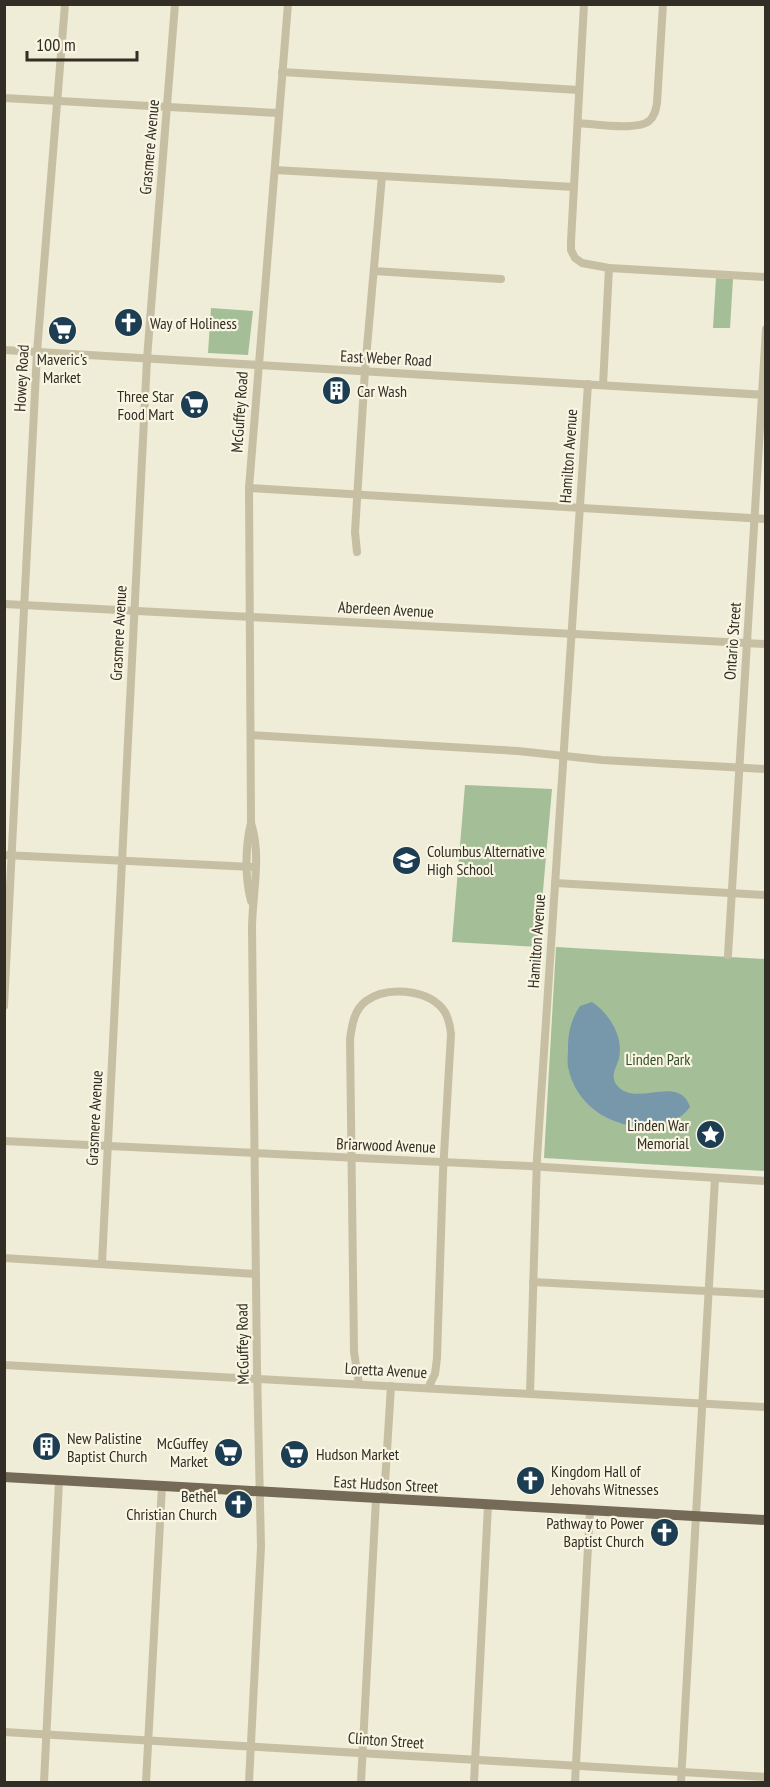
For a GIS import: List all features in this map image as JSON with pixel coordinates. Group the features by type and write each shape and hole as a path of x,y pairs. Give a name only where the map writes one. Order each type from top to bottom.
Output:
{"main road":[{"name":"East Hudson Street","path":"4,1477 765,1520"}],"street":[{"name":"Howey Road","path":"4,1006 8,855 37,352 65,4"},
{"name":"Grasmere Avenue","path":"102,1263 147,359 175,4"},
{"name":"McGuffey Road","path":"249,1782 261,1547 252,904 248,889 252,867 248,834 251,824 249,488 288,4"},
{"path":"584,4 572,250 576,258 582,263 609,268 765,276"},
{"path":"578,123 640,125 649,121 655,113 663,4"},
{"path":"282,72 579,90"},
{"path":"4,98 278,113"},
{"path":"275,170 574,187"},
{"path":"357,552 355,532 365,371 382,176"},
{"path":"603,385 609,268"},
{"path":"374,271 501,279"},
{"name":"Ontario Street","path":"728,955 754,518 764,395 765,329"},
{"name":"East Weber Road","path":"4,350 764,395"},
{"name":"Hamilton Avenue","path":"530,1393 537,1167 588,384"},
{"path":"249,488 765,519"},
{"name":"Aberdeen Avenue","path":"4,604 765,644"},
{"path":"250,735 510,750 563,757 765,769"},
{"path":"8,855 252,867"},
{"path":"555,882 765,895"},
{"path":"359,1384 354,1352 350,1039 353,1018 366,1001 383,993 401,992 413,993 433,1000 447,1014 451,1034 437,1358 435,1374 428,1388"},
{"name":"Briarwood Avenue","path":"4,1141 444,1162 765,1181"},
{"path":"681,1782 715,1178"},
{"path":"4,1258 256,1274"},
{"path":"533,1282 765,1294"},
{"name":"Loretta Avenue","path":"4,1365 765,1407"},
{"path":"361,1782 380,1499 391,1386"},
{"path":"44,1782 59,1480"},
{"path":"146,1782 162,1486"},
{"path":"474,1782 488,1505"},
{"path":"575,1782 590,1511"},
{"name":"Clinton Street","path":"4,1732 765,1777"}],"green space":[{"path":"716,278 733,279 730,328 713,328"},
{"path":"211,308 253,311 248,355 208,353"},
{"path":"465,785 552,789 538,947 452,942"},
{"name":"Linden Park","path":"556,947 765,959 765,1171 544,1158"}],"water":[{"path":"592,1002 604,1012 617,1034 620,1050 614,1074 616,1084 624,1091 634,1094 676,1092 684,1097 690,1107 683,1114 663,1124 644,1127 629,1125 601,1115 580,1095 568,1067 569,1037 572,1021 580,1006"}],"place":[{"name":"Way of Holiness","path":"129,323"},
{"name":"Maveric's Market","path":"62,331"},
{"name":"Car Wash","path":"336,391"},
{"name":"Three Star Food Mart","path":"195,405"},
{"name":"Columbus Alternative High School","path":"406,860"},
{"name":"Linden War Memorial","path":"710,1134"},
{"name":"New Palistine Baptist Church","path":"46,1447"},
{"name":"McGuffey Market","path":"229,1452"},
{"name":"Hudson Market","path":"295,1454"},
{"name":"Kingdom Hall of Jehovahs Witnesses","path":"530,1480"},
{"name":"Bethel Christian Church","path":"238,1505"},
{"name":"Pathway to Power Baptist Church","path":"665,1532"}]}
